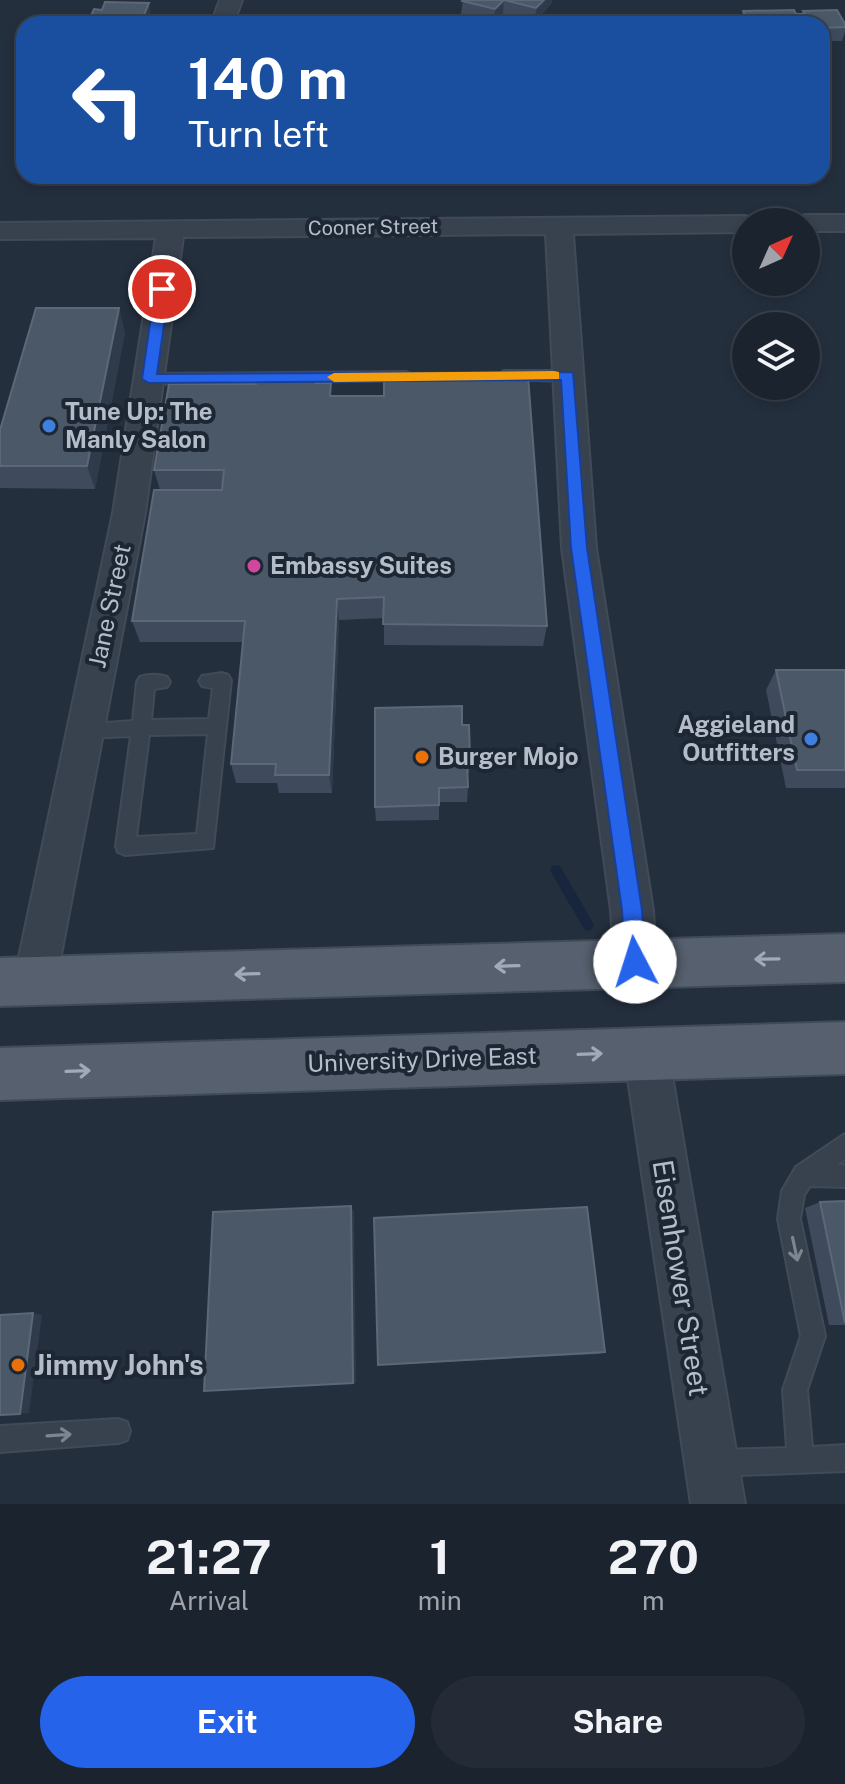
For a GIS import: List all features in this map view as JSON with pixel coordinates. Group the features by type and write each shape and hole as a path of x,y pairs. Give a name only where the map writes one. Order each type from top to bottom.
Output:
{"main road":[{"path":"18,981 845,958"},
{"name":"University Drive East","path":"0,1074 845,1048"}],"street":[{"path":"820,223 845,223"},
{"name":"Cooner Street","path":"0,231 732,224"},
{"path":"559,226 579,548 632,910 635,962"},
{"name":"Jane Street","path":"18,981 85,730 129,513 171,229"},
{"name":"Eisenhower Street","path":"646,1052 712,1494"}],"lane":[{"path":"490,376 568,376"},
{"path":"149,379 428,377"},
{"path":"161,682 146,682 125,846 206,842 222,680 208,681"},
{"path":"85,730 218,726"},
{"path":"800,1459 795,1390 813,1336 789,1219 793,1191 804,1175 845,1145"},
{"path":"804,1175 845,1176"},
{"path":"0,1439 118,1431"},
{"path":"712,1494 800,1459 845,1458"}],"building":[{"path":"463,0 504,0 495,9"},
{"path":"504,0 544,0 536,8"},
{"path":"105,2 149,3 143,16 91,16 94,9 102,10"},
{"path":"794,10 796,14 805,14 803,11 837,10 845,27 830,28 830,16 745,16 743,11"},
{"path":"36,308 119,308 87,466 0,466 0,430"},
{"path":"317,374 316,383 331,383 330,396 384,396 384,375 528,376 547,626 383,624 384,597 337,599 329,775 275,775 276,764 231,764 245,621 132,621 154,490 222,490 224,470 154,470 169,384 256,384 257,375"},
{"name":"Aggieland Outfitters","path":"776,670 845,670 845,770 797,770"},
{"name":"Burger Mojo","path":"462,706 462,725 469,725 470,758 445,758 445,763 467,763 468,787 439,788 439,805 375,807 375,708"},
{"path":"845,1201 845,1323 820,1202"},
{"path":"351,1206 353,1383 204,1391 213,1212"},
{"path":"587,1207 605,1352 378,1365 374,1218"},
{"name":"Jimmy John's","path":"33,1313 20,1414 0,1415 0,1315"}],"waterway":[{"path":"556,870 588,925"}],"slow traffic":[{"path":"334,377 554,376"}],"place":[{"name":"Tune Up: The Manly Salon","path":"49,426"},
{"name":"Embassy Suites","path":"254,566"},
{"name":"Aggieland Outfitters","path":"811,739"},
{"name":"Burger Mojo","path":"422,757"},
{"name":"Jimmy John's","path":"18,1365"}],"route":[{"path":"162,289 149,379 568,376 579,548 632,910 635,962"}]}
